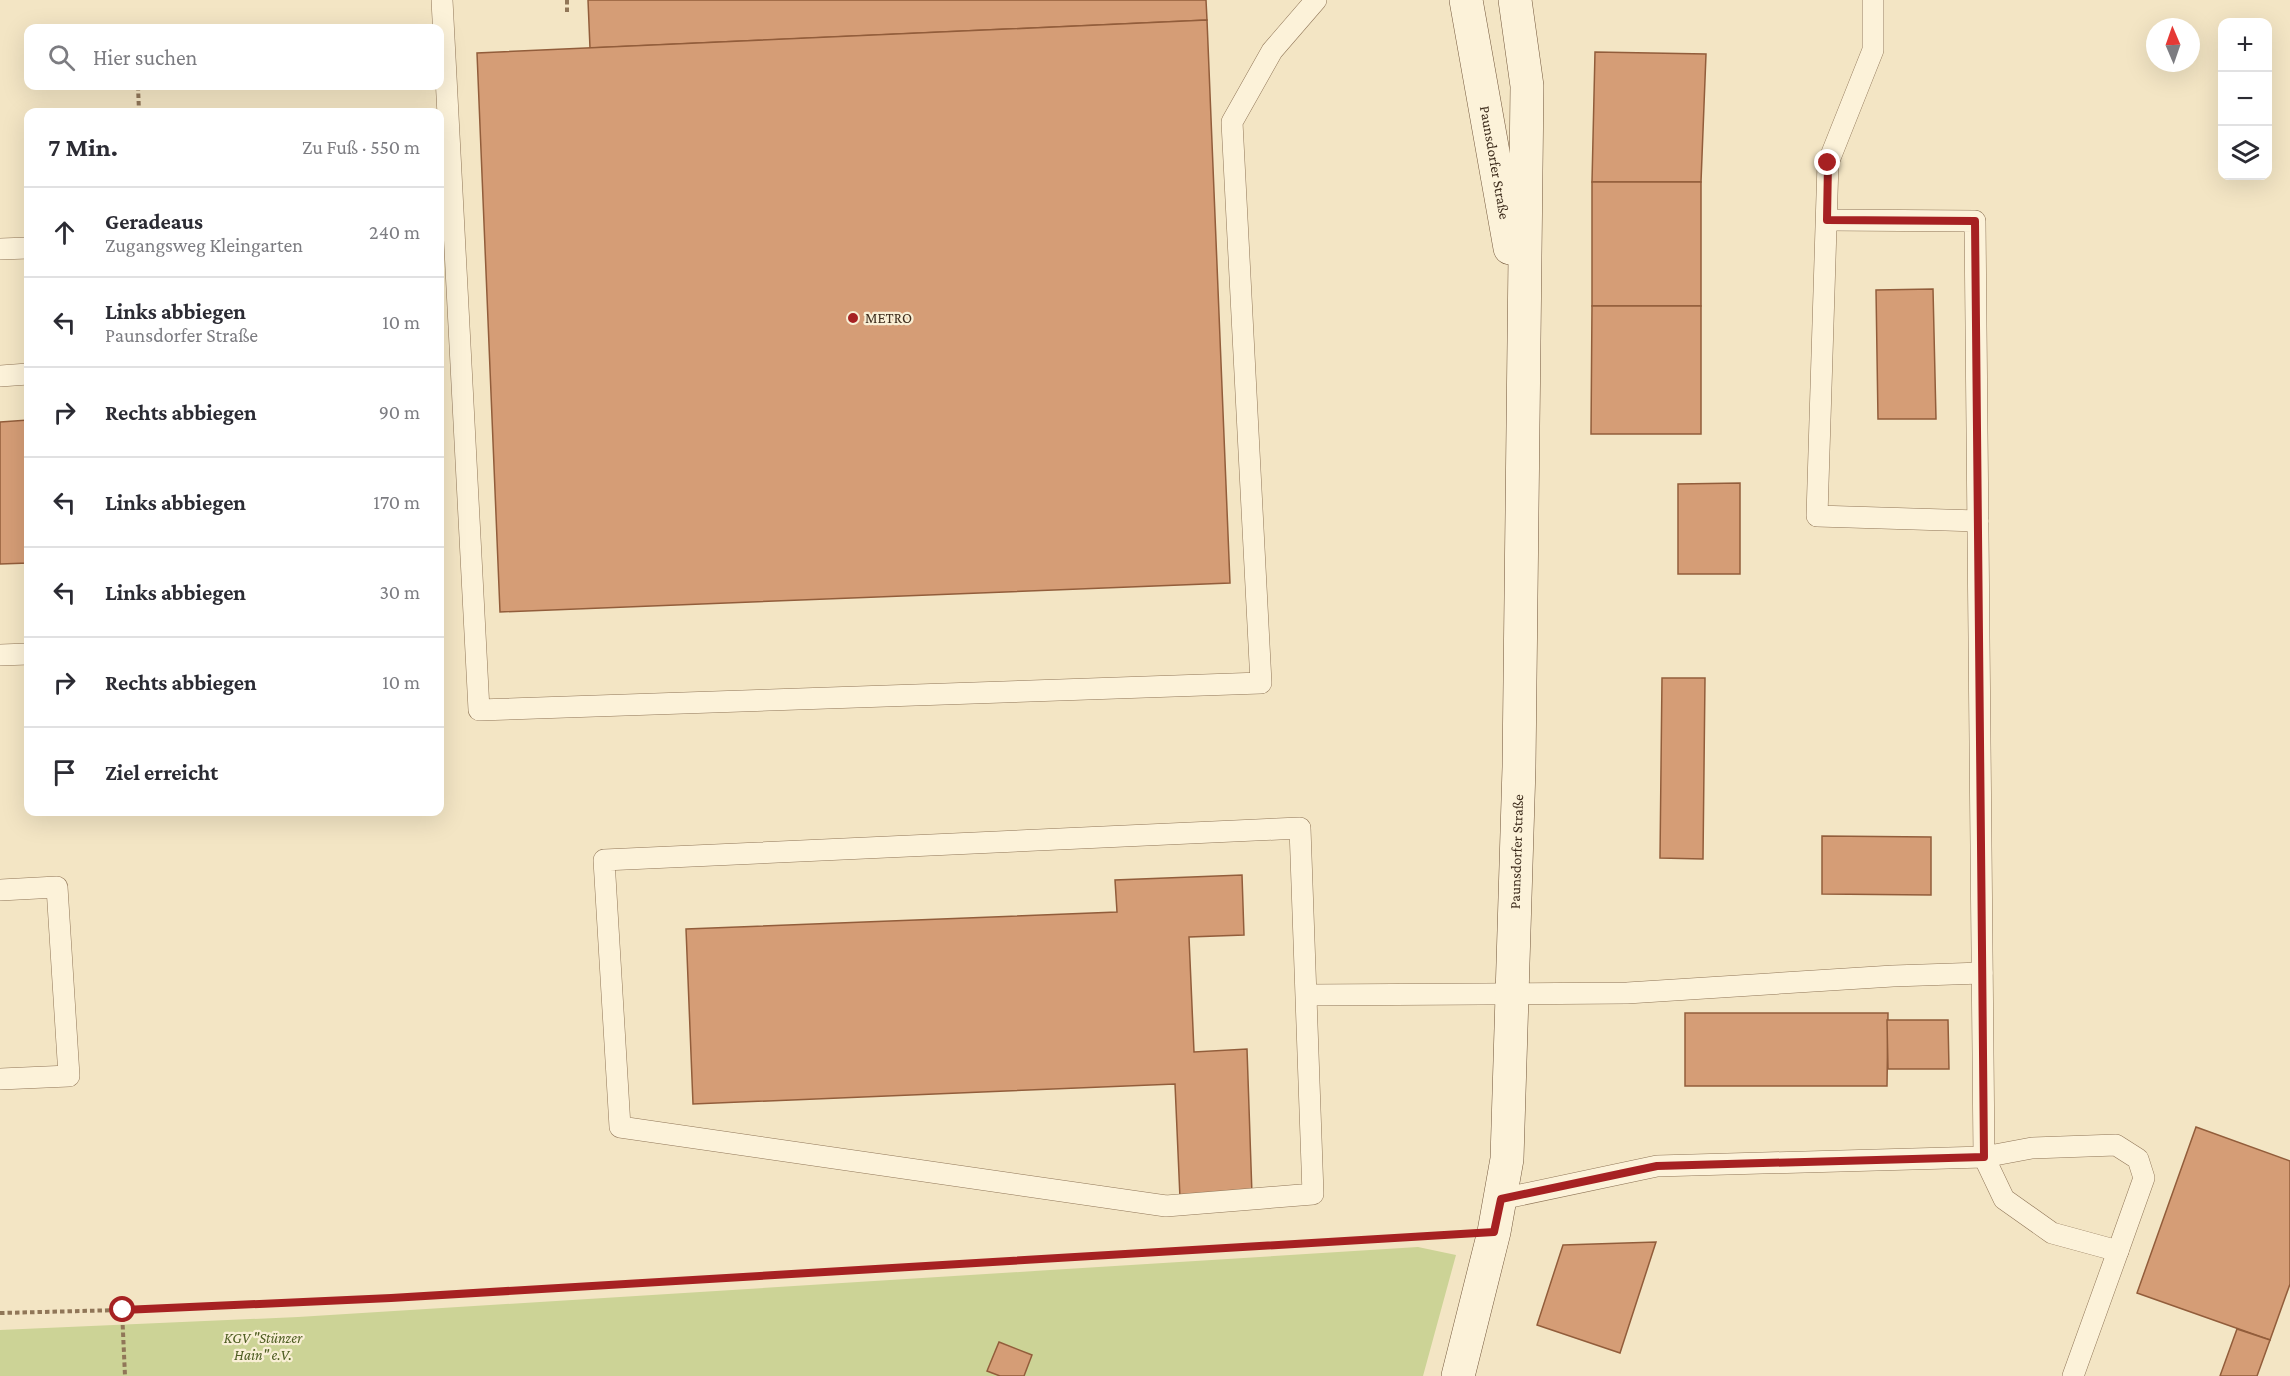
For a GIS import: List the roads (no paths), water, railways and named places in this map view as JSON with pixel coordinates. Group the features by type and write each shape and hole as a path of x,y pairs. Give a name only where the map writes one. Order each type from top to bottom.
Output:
{"main road":[{"name":"Paunsdorfer Straße","path":"1466,0 1523,324"},
{"name":"Paunsdorfer Straße","path":"1458,1376 1494,1232 1507,1159 1519,767 1527,86 1515,0"}],"lane":[{"path":"442,0 443,24"},
{"path":"444,38 479,710 1261,683 1232,122 1272,51 1316,0"},
{"path":"1873,0 1873,50 1828,163 1817,516 1978,521"},
{"path":"1827,220 1975,221 1984,1157 2004,1199 2052,1233 2118,1251"},
{"path":"0,249 24,248"},
{"path":"0,376 24,374"},
{"path":"0,655 24,654"},
{"path":"1300,828 1307,995 1313,1194 1166,1206 620,1127 604,860 1300,828"},
{"path":"0,890 57,887 69,1076 0,1079"},
{"path":"1307,995 1627,993 1893,976 1982,973"},
{"path":"1501,1199 1657,1166 1984,1157 2032,1148 2116,1145 2138,1159 2144,1178 2073,1376"}],"place":[{"name":"METRO","path":"853,318"}],"park label":[{"name":"KGV \"Stünzer Hain\" e.V.","path":"263,1346"}]}
